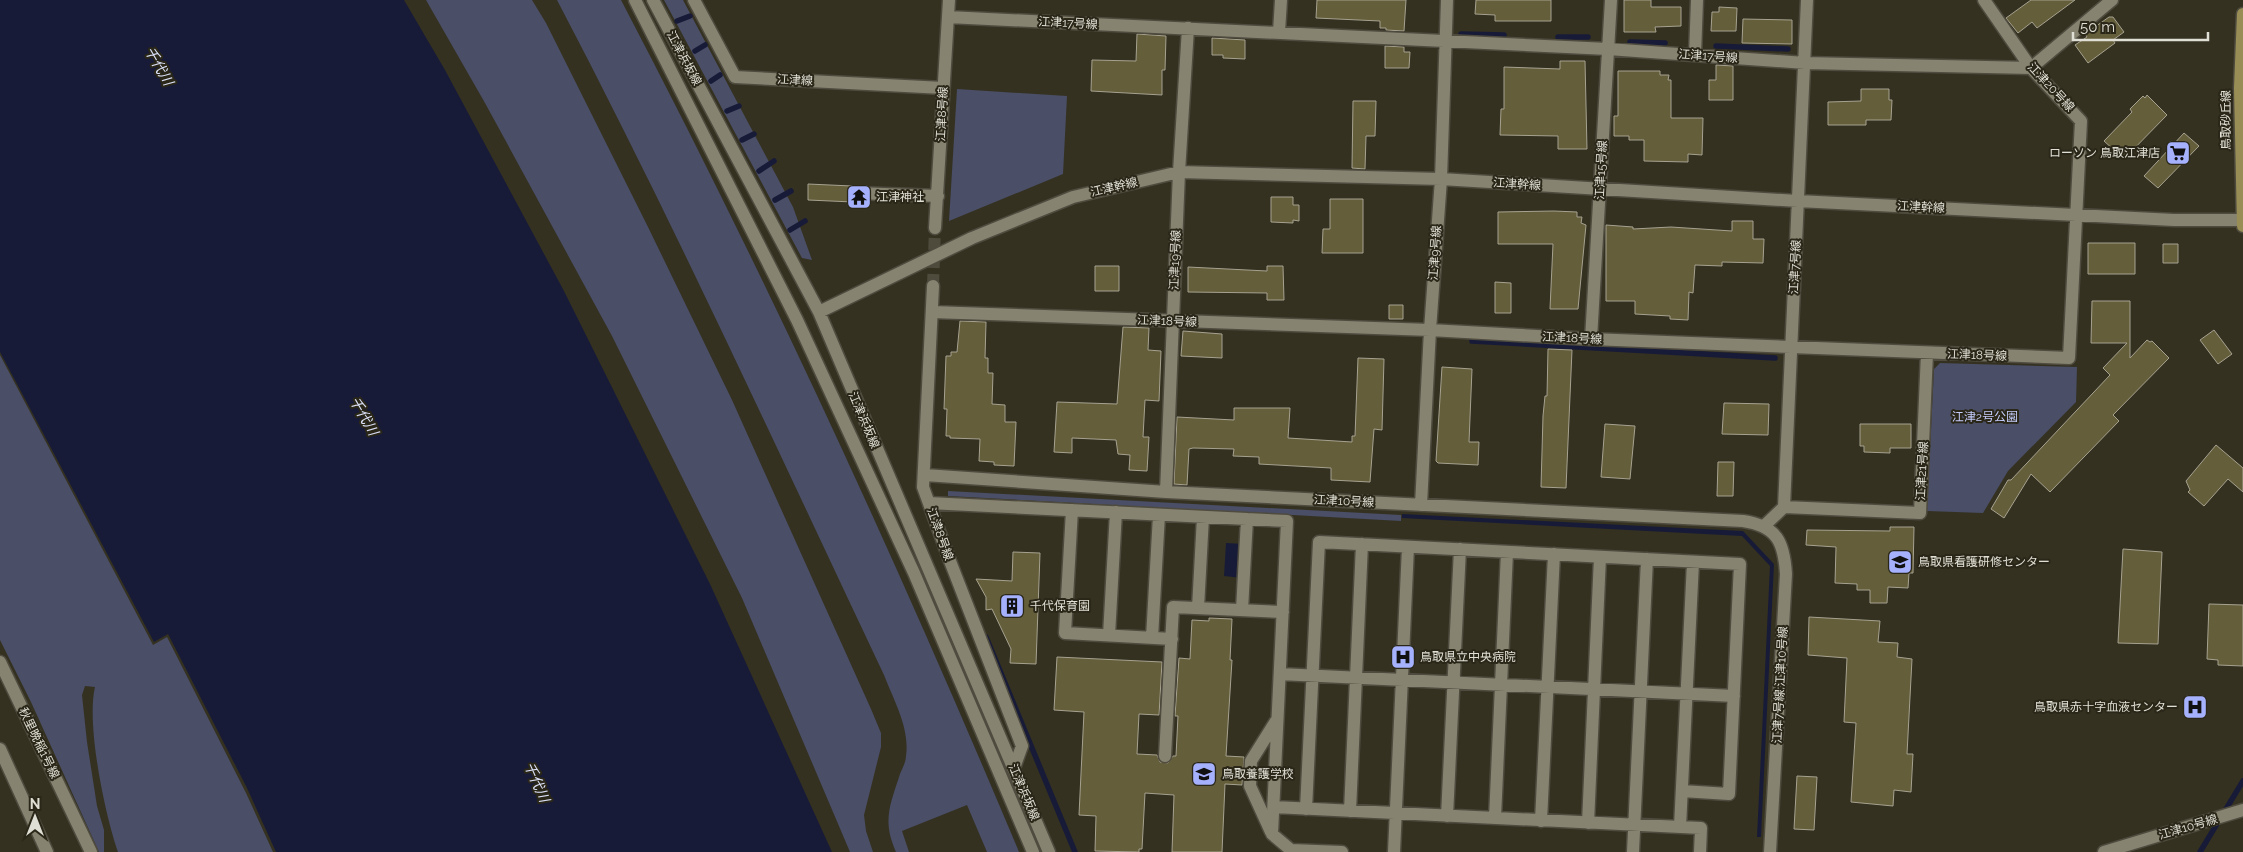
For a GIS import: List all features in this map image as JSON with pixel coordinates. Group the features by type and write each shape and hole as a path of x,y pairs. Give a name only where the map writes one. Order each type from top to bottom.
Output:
{"main road":[{"name":"鳥取砂丘線","path":"2243,14 2240,88 2243,226"}],"street":[{"path":"636,0 798,320 914,573 1033,852"},
{"name":"江津浜坂線","path":"653,0 819,312 1049,852"},
{"name":"江津線","path":"694,0 735,77 943,88"},
{"name":"江津8号線","path":"936,228 949,0"},
{"path":"1279,32 1281,0"},
{"name":"江津9号線","path":"1421,505 1430,330 1441,179 1447,0"},
{"name":"江津15号線","path":"1591,339 1611,0"},
{"path":"1695,55 1697,0"},
{"name":"江津7号線","path":"1784,507 1807,0"},
{"name":"江津20号線","path":"1984,0 2030,68 2081,121 2078,215"},
{"path":"2030,68 2112,0"},
{"name":"江津17号線","path":"948,17 1445,40 1805,63 2030,68"},
{"name":"江津19号線","path":"1166,492 1179,172 1188,28"},
{"name":"江津幹線","path":"819,312 972,238 1073,197 1179,172 1441,179 1798,201 2174,220 2242,220"},
{"path":"856,193 938,196"},
{"name":"江津18号線","path":"932,312 1430,330 1591,339 2069,358 2078,215"},
{"name":"江津8号線","path":"934,286 923,487 1022,746 1014,768"},
{"name":"江津21号線","path":"1784,507 1920,513 1927,353"},
{"name":"江津10号線","path":"925,475 1166,492 1743,522 1764,526"},
{"path":"929,502 1287,521 1272,834"},
{"path":"1764,526 1784,507"},
{"path":"1072,510 1065,633 1172,639"},
{"path":"1109,635 1116,512"},
{"path":"1152,638 1159,515"},
{"path":"1198,608 1203,517"},
{"path":"1242,610 1247,519"},
{"name":"江津7号線;江津10号線","path":"1764,526 1779,540 1783,549 1786,574 1770,852"},
{"path":"1306,809 1319,542 1740,564 1729,794 1682,791"},
{"path":"1350,811 1362,544"},
{"path":"1394,852 1408,547"},
{"path":"1447,816 1460,549"},
{"path":"1495,818 1507,552"},
{"path":"1541,820 1554,554"},
{"path":"1588,823 1600,557"},
{"path":"1633,852 1647,559"},
{"path":"1680,827 1693,562"},
{"path":"1165,756 1173,607 1283,612"},
{"name":"秋里晩稲1号線","path":"0,662 91,852"},
{"path":"1280,674 1734,696"},
{"path":"1277,720 1251,761 1250,786 1272,834 1291,850 1342,852"},
{"path":"0,749 47,852"},
{"path":"1274,807 1701,828 1700,852"},
{"name":"江津10号線","path":"2104,852 2243,810"}],"green space":[{"path":"426,0 532,0 546,23 732,400 881,733 881,747 864,815 866,831 873,852 850,852 742,598 612,336 485,103"},
{"path":"557,0 621,0 728,210 829,422 926,636 1019,852 987,852 967,805 902,831 909,852 896,852 888,822 893,795 905,761 907,746 906,735 896,705 884,675 683,251"},
{"path":"664,0 683,0 793,207 812,260 802,258"},
{"path":"957,89 1067,96 1063,174 949,221"},
{"path":"0,355 153,645 167,637 246,793 273,852 118,852 98,770 93,723 95,687 85,686 82,695 87,742 97,806 104,830 104,852 99,852 31,702 0,640"},
{"name":"江津2号公園","path":"1940,363 2077,367 2076,402 2008,471 1983,513 1927,511 1934,369"},
{"path":"948,491 1401,515 1401,521 948,496"}],"water":[{"name":"千代川","path":"0,0 404,0 445,70 564,291 710,584 832,852 276,852 247,788 168,634 154,642 0,352"},
{"path":"1402,514 1743,531 1774,564 1761,837 1757,837 1770,566 1742,536 1402,518"},
{"path":"1226,543 1244,544 1242,578 1224,576"}],"building":[{"path":"1317,0 1406,0 1404,31 1380,28 1380,21 1316,18"},
{"path":"1476,0 1551,0 1551,21 1495,21 1495,15 1475,14"},
{"path":"1624,0 1651,0 1651,7 1681,7 1681,26 1655,27 1656,32 1624,32"},
{"path":"2031,0 2075,0 2037,28 2032,22 2018,33 2006,18"},
{"path":"1719,7 1737,8 1736,31 1711,31 1712,12 1719,12"},
{"path":"2109,17 2113,17 2124,32 2113,40 2115,43 2088,63 2075,45 2087,37 2085,34"},
{"path":"1743,19 1792,20 1792,44 1742,43"},
{"path":"1137,34 1166,36 1165,70 1162,70 1162,95 1091,91 1092,60 1136,61"},
{"path":"1212,38 1245,40 1245,59 1223,58 1223,55 1212,55"},
{"path":"1385,46 1404,47 1404,52 1410,52 1409,68 1385,68"},
{"path":"1560,61 1585,61 1587,149 1558,149 1558,136 1500,135 1501,109 1504,109 1504,67 1560,69"},
{"path":"1716,65 1733,66 1733,100 1709,100 1709,80 1716,80"},
{"path":"1618,71 1660,71 1660,75 1669,75 1668,80 1671,80 1671,118 1703,118 1702,155 1688,154 1688,162 1644,161 1644,140 1629,140 1629,136 1614,136 1614,116 1618,116"},
{"path":"1861,89 1889,89 1889,100 1892,100 1891,120 1866,120 1866,125 1828,125 1828,102 1861,101"},
{"path":"2147,95 2167,115 2124,159 2104,141 2132,112 2130,109 2143,96 2145,98"},
{"path":"1353,101 1376,101 1375,136 1366,136 1365,169 1352,168"},
{"path":"2184,133 2199,146 2158,188 2144,176"},
{"path":"808,184 852,186 848,193 853,202 808,200"},
{"path":"1271,197 1293,197 1293,205 1299,205 1299,221 1293,220 1293,223 1271,222"},
{"path":"1330,199 1363,199 1363,253 1322,253 1323,229 1330,229"},
{"path":"1498,212 1577,212 1577,217 1582,217 1581,223 1586,225 1578,309 1550,309 1553,244 1498,244"},
{"path":"1732,221 1753,221 1753,239 1764,239 1763,263 1722,262 1722,266 1695,265 1693,293 1689,292 1688,320 1670,319 1670,316 1635,314 1635,301 1606,301 1606,225 1633,227 1633,229 1671,227 1732,231"},
{"path":"2088,243 2135,243 2135,274 2088,274"},
{"path":"2163,244 2178,244 2178,263 2163,263"},
{"path":"1095,266 1119,266 1119,291 1095,291"},
{"path":"1267,266 1283,266 1284,300 1267,300 1267,293 1188,292 1188,267 1267,271"},
{"path":"1495,282 1511,283 1511,313 1495,313"},
{"path":"2092,301 2130,301 2130,358 2147,340 2152,341 2169,358 2113,415 2119,421 2050,492 2031,474 2004,518 1991,509 2008,480 2011,480 2110,375 2103,368 2127,343 2091,343"},
{"path":"1389,305 1403,305 1403,319 1389,319"},
{"path":"960,321 986,322 985,358 988,358 988,373 993,373 992,404 1005,405 1005,422 1016,422 1014,466 994,465 994,462 979,461 980,439 950,438 950,436 946,436 947,409 944,409 946,356 951,356 951,352 957,352"},
{"path":"1123,327 1149,328 1148,350 1161,351 1159,401 1145,400 1143,437 1149,437 1147,471 1129,470 1130,455 1118,454 1116,440 1072,438 1072,453 1054,452 1057,402 1117,404"},
{"path":"2214,330 2232,354 2218,364 2200,340"},
{"path":"1183,331 1222,334 1222,358 1181,356"},
{"path":"1548,349 1572,350 1566,488 1541,487 1543,416 1545,396 1547,396"},
{"path":"1358,358 1384,359 1382,430 1374,429 1370,482 1331,480 1331,468 1259,464 1259,457 1233,456 1234,449 1193,448 1189,449 1187,485 1174,484 1177,417 1234,420 1234,408 1290,408 1288,438 1352,442 1352,436 1355,436"},
{"path":"1442,367 1472,369 1469,442 1479,442 1478,465 1438,463 1436,461"},
{"path":"1724,403 1769,404 1768,435 1722,434"},
{"path":"1605,424 1635,426 1630,479 1601,477"},
{"path":"1860,424 1911,424 1911,448 1890,448 1890,453 1864,452 1864,446 1860,446"},
{"path":"2216,445 2243,468 2243,492 2228,479 2204,506 2188,492 2190,490 2186,481"},
{"path":"1718,462 1734,462 1733,496 1717,496"},
{"path":"1890,527 1914,527 1913,573 1909,573 1908,588 1888,587 1887,603 1870,603 1870,590 1857,590 1857,584 1835,583 1836,547 1806,545 1807,530 1890,531"},
{"path":"2123,549 2162,552 2158,644 2118,643"},
{"name":"千代保育園","path":"1013,552 1040,553 1036,664 1010,663 1011,649 992,609 986,610 986,597 976,579 1012,581"},
{"path":"2209,604 2243,605 2243,666 2218,665 2218,660 2207,659"},
{"path":"1809,617 1880,621 1878,642 1898,643 1897,657 1912,659 1907,754 1913,754 1911,792 1894,790 1893,806 1851,802 1856,723 1844,722 1847,658 1808,655"},
{"path":"1209,618 1232,619 1230,660 1232,660 1226,756 1244,757 1242,785 1225,784 1222,852 1172,852 1174,795 1145,793 1142,849 1139,849 1139,852 1095,851 1096,816 1079,815 1084,712 1054,710 1057,657 1162,662 1159,715 1139,714 1137,754 1157,755 1160,762 1168,763 1173,756 1176,756 1178,716 1175,716 1179,658 1190,659 1192,620 1209,621"},
{"path":"1797,776 1817,777 1814,830 1794,829"}],"waterway":[{"path":"677,21 690,16"},
{"path":"1461,34 1504,35"},
{"path":"1558,37 1588,37"},
{"path":"1630,42 1665,43"},
{"path":"695,51 705,45"},
{"path":"1716,46 1788,49"},
{"path":"711,81 720,75"},
{"path":"727,111 739,106"},
{"path":"742,140 754,134"},
{"path":"759,171 774,161"},
{"path":"775,200 791,191"},
{"path":"790,230 805,221"},
{"path":"1472,341 1775,358"},
{"path":"986,637 1075,852"},
{"path":"2200,852 2243,781"}],"tunnel":[{"path":"933,286 935,228"}],"place":[{"name":"ローソン 鳥取江津店","path":"2178,153"},
{"name":"江津神社","path":"859,197"},
{"name":"鳥取県看護研修センター","path":"1900,562"},
{"name":"千代保育園","path":"1012,606"},
{"name":"鳥取県立中央病院","path":"1403,657"},
{"name":"鳥取県赤十字血液センター","path":"2195,707"},
{"name":"鳥取養護学校","path":"1204,774"}]}
